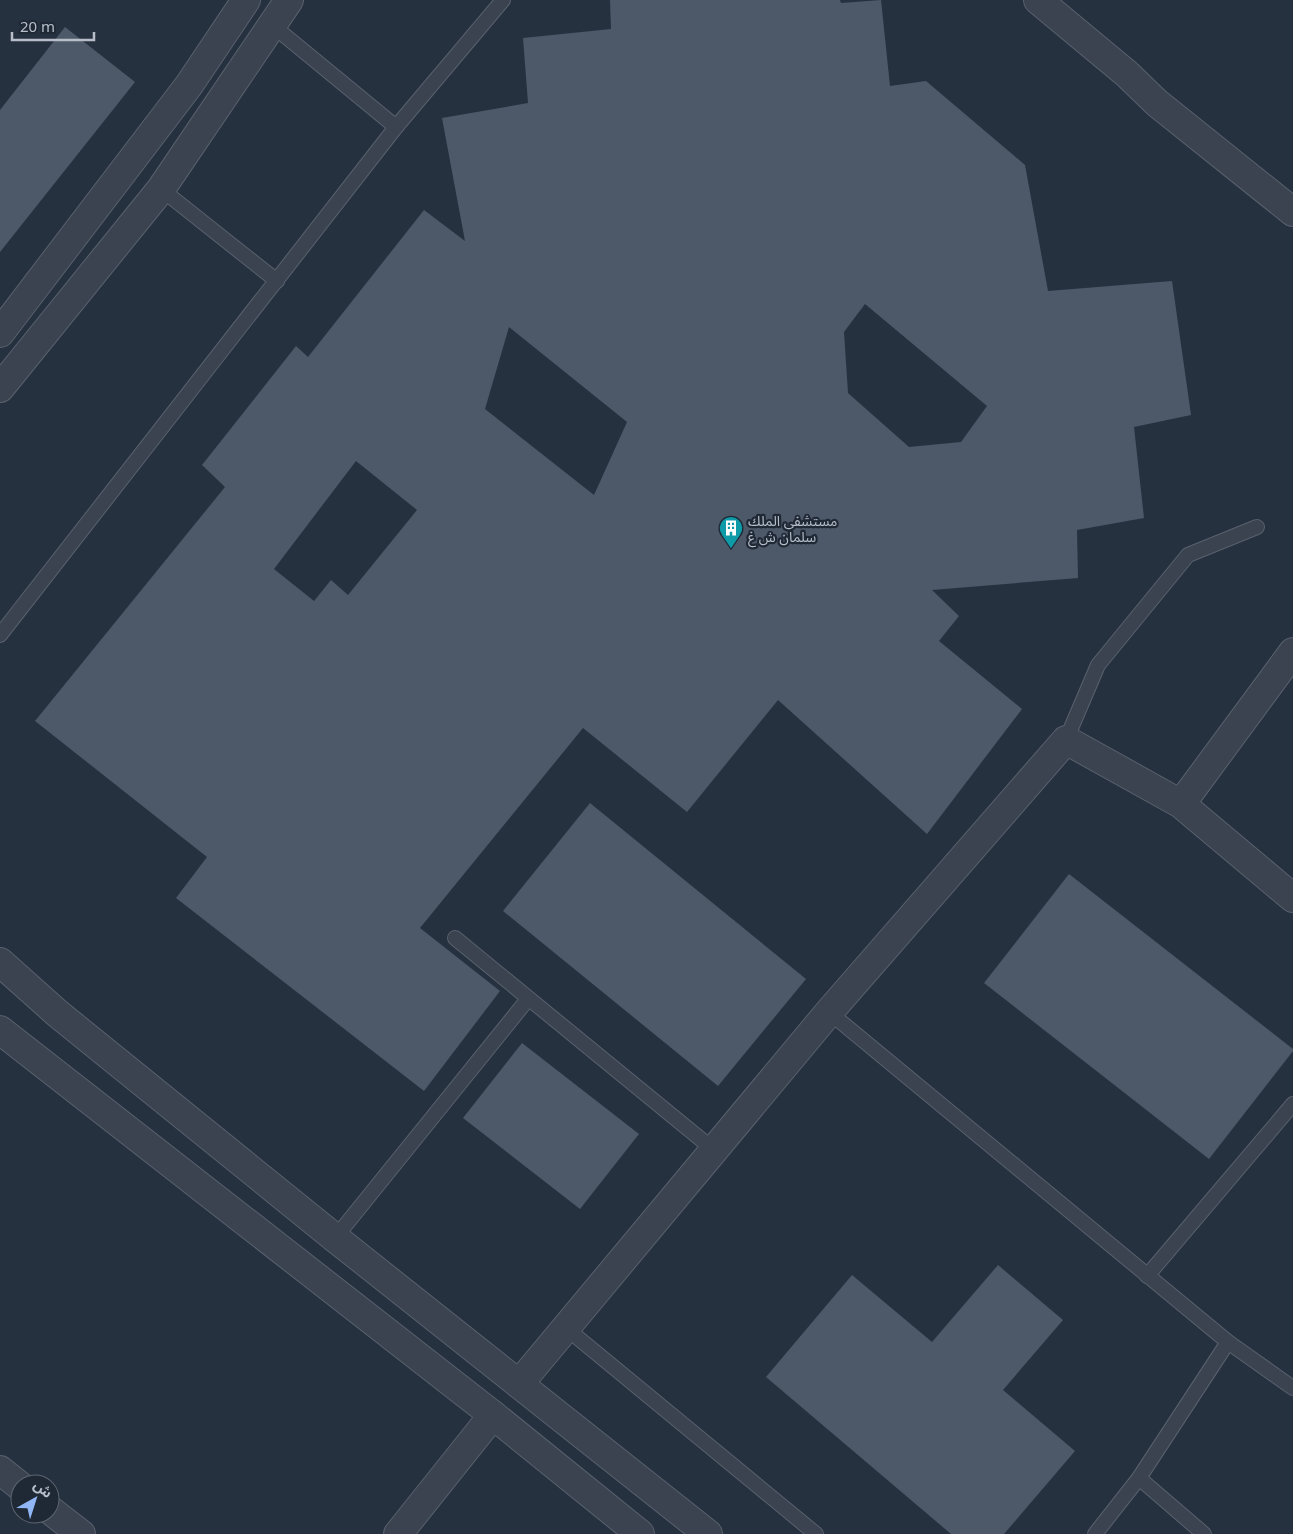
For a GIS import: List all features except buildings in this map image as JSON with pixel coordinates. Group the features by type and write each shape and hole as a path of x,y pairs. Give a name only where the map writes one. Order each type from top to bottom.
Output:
{"street":[{"path":"0,333 189,85 246,0"},
{"path":"0,388 161,189 289,0"},
{"path":"1038,0 1128,74 1157,103 1293,212"},
{"path":"1181,804 1293,652"},
{"path":"519,1384 829,1012 1066,740 1181,804 1293,898"},
{"path":"0,962 57,1013 335,1238 708,1534"},
{"path":"0,1030 493,1415 640,1534"},
{"path":"398,1534 493,1415"},
{"path":"0,1470 10,1478"},
{"path":"60,1518 81,1534"}],"lane":[{"path":"0,635 396,127 503,0"},
{"path":"272,25 396,127"},
{"path":"161,189 277,281"},
{"path":"1066,740 1098,665 1188,555 1257,527"},
{"path":"455,938 714,1150"},
{"path":"335,1238 528,998"},
{"path":"829,1012 1228,1342 1293,1388"},
{"path":"1147,1276 1293,1104"},
{"path":"566,1328 816,1534"},
{"path":"1095,1534 1139,1478 1228,1342"},
{"path":"1139,1478 1204,1534"}],"place":[{"name":"مستشفى الملك سلمان ش غ","path":"731,549"}]}
